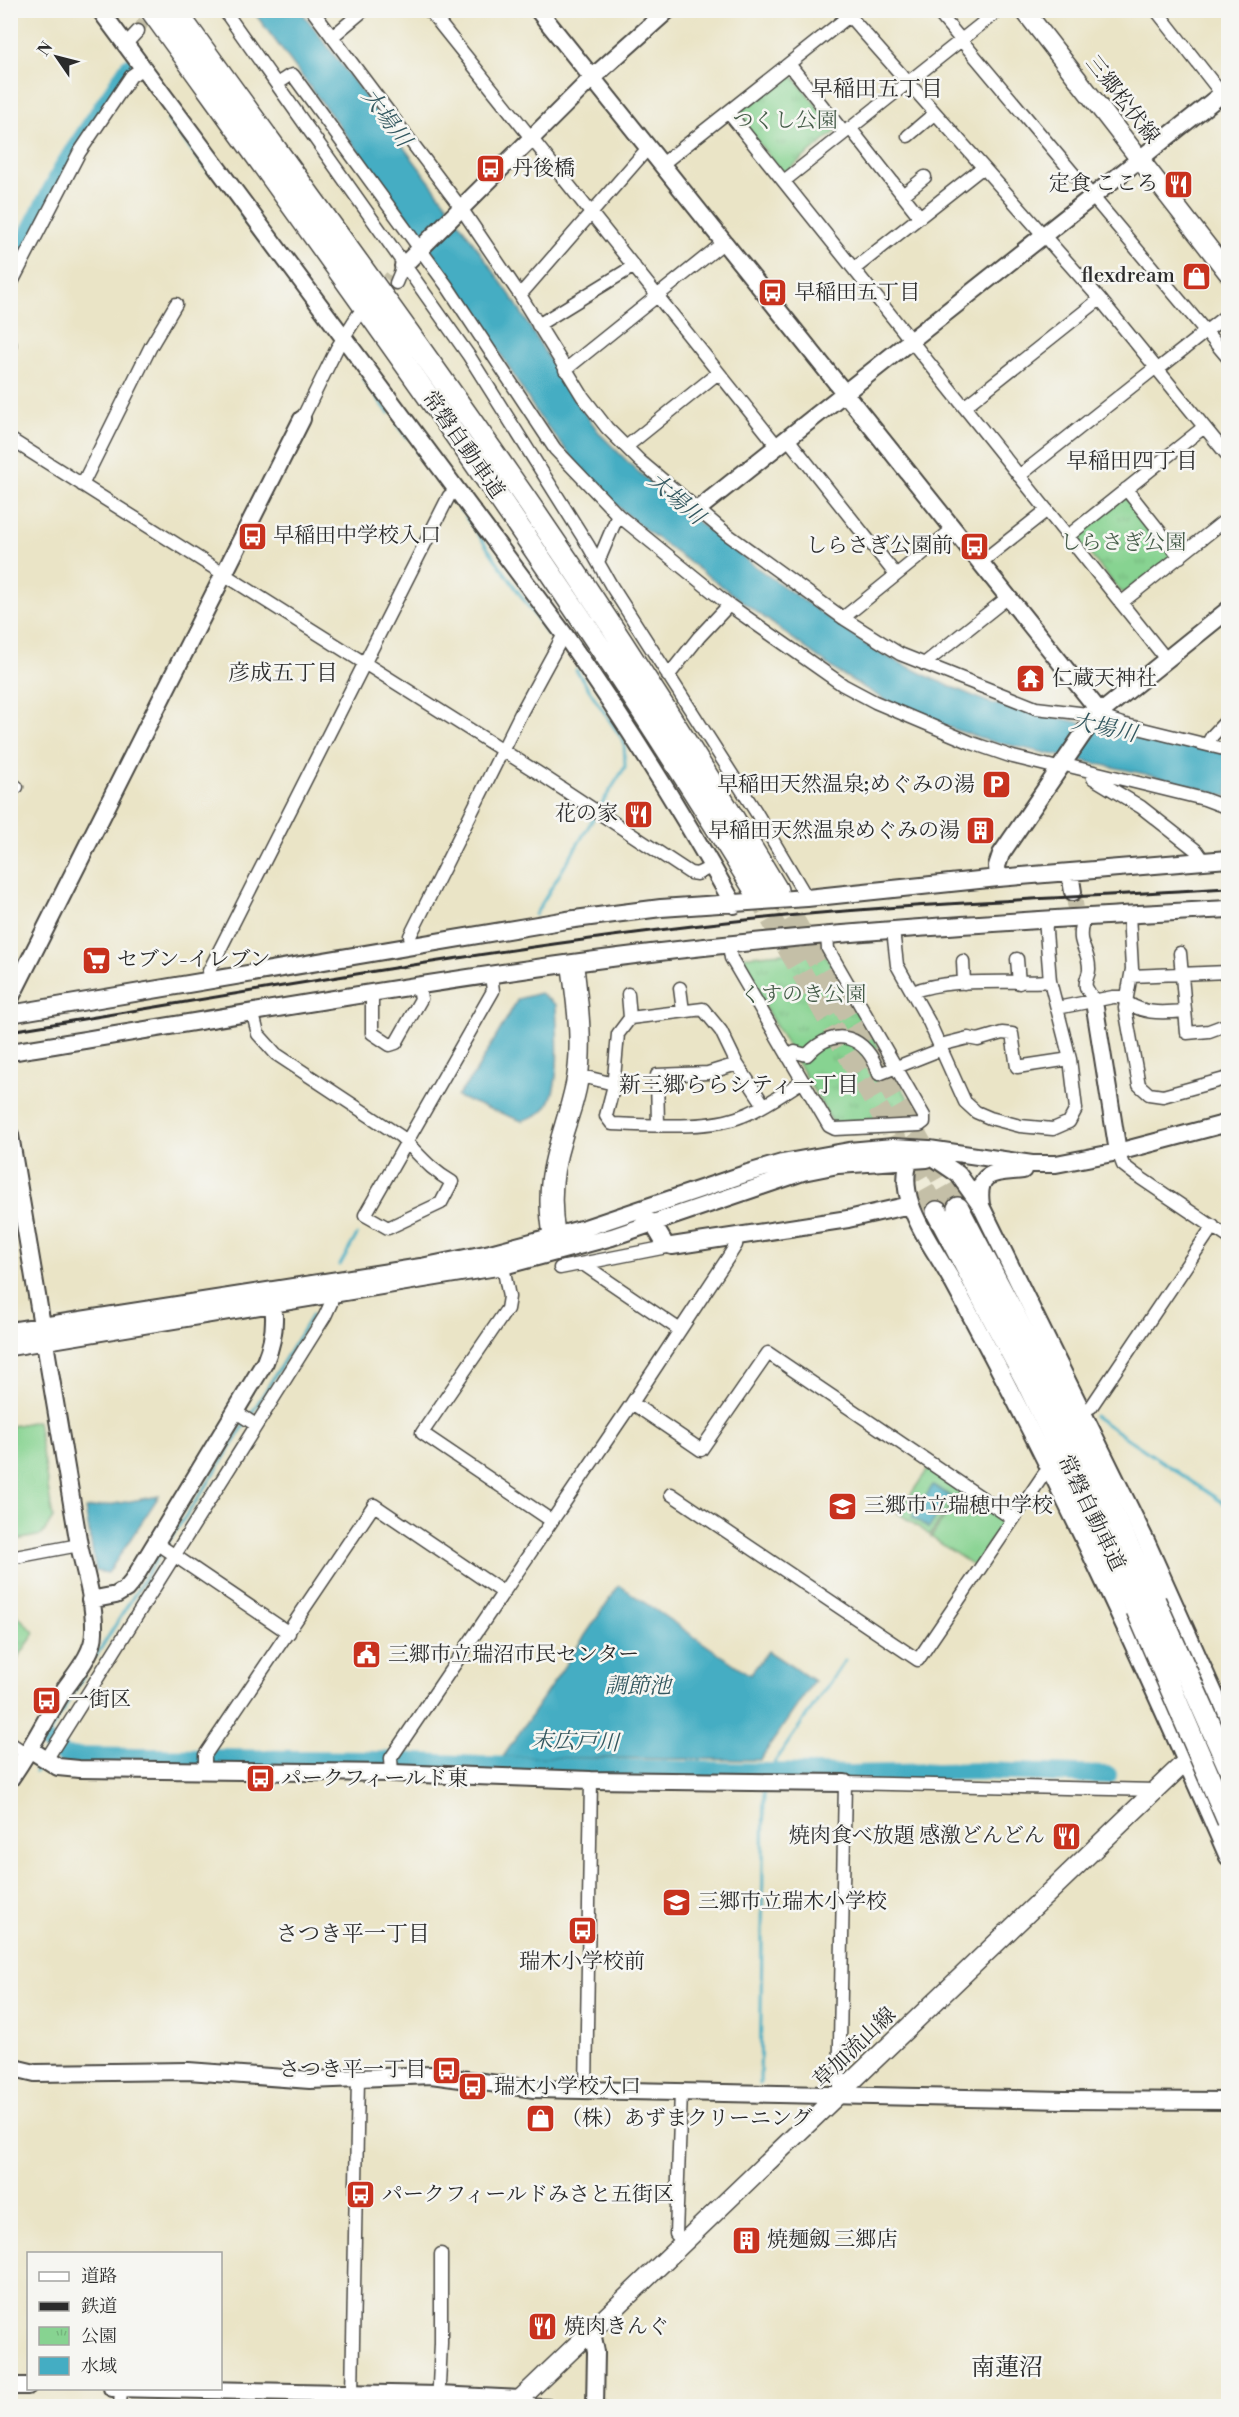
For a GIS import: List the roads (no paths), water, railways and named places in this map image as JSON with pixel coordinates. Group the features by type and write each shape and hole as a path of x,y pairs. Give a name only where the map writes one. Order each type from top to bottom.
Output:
{"highway":[{"name":"常磐自動車道","path":"151,10 497,493 662,741 756,892"},
{"name":"常磐自動車道","path":"175,10 514,482 674,721 777,890"},
{"name":"常磐自動車道","path":"948,1210 1042,1368 1146,1605 1228,1821"},
{"name":"常磐自動車道","path":"1146,1605 1228,1764"}],"main road":[{"name":"三郷松伏線","path":"1024,10 1228,273"},
{"name":"草加流山線","path":"517,2403 1158,1790 1190,1770 1228,1723"}],"street":[{"path":"100,10 141,69 564,633 612,702 713,866 734,905"},
{"path":"224,10 277,84 397,275 469,356 612,588 756,812 807,898"},
{"path":"312,10 520,295 583,398 626,447 697,510 843,618 900,654 1036,708 1096,716 1228,750"},
{"path":"332,37 364,10"},
{"path":"429,10 718,373 783,443 896,575"},
{"path":"538,10 980,563 1096,716"},
{"path":"397,275 421,247 592,78 668,10"},
{"path":"936,10 1228,358"},
{"path":"783,181 999,10"},
{"path":"697,510 1140,159 1226,95 1156,10"},
{"path":"662,165 789,64 846,13 1100,300 1228,456"},
{"path":"124,46 138,31"},
{"path":"789,64 921,217"},
{"path":"10,286 79,153 131,76 141,69"},
{"path":"277,84 292,75 421,247 555,449 618,515 729,605 831,677 875,702 988,749 1195,797 1228,808"},
{"path":"728,112 1166,659"},
{"path":"908,136 935,113"},
{"path":"520,295 648,148"},
{"path":"854,269 983,167"},
{"path":"903,195 925,177"},
{"path":"565,370 723,243"},
{"path":"538,325 634,266"},
{"path":"964,407 1100,300"},
{"path":"82,485 151,346 176,304"},
{"path":"1019,476 1228,314"},
{"path":"10,999 302,419 316,386 344,339 360,319"},
{"path":"626,447 718,373"},
{"path":"496,399 508,378"},
{"path":"1068,536 1204,427"},
{"path":"10,439 596,810 690,873 697,874 713,866"},
{"path":"1126,489 1180,557"},
{"path":"211,979 209,971 449,496 457,490"},
{"path":"980,563 1047,510"},
{"path":"598,562 618,515"},
{"path":"1121,603 1228,518"},
{"path":"843,618 953,529"},
{"path":"924,664 1007,598"},
{"path":"668,676 699,637 729,605"},
{"path":"998,878 997,866 1001,854 1096,716 1228,610"},
{"path":"412,945 410,936 502,751 564,633"},
{"path":"1208,743 1228,719"},
{"path":"1081,770 1142,807 1197,851 1204,861"},
{"path":"10,1014 412,945 661,908 734,905 998,878 1228,859"},
{"path":"1070,873 1073,892"},
{"path":"10,1052 491,975 729,945 893,930 1228,909"},
{"path":"1129,914 1131,976 1124,1001 1138,1080 1144,1090 1155,1096 1163,1096 1228,1078"},
{"path":"893,930 897,965 941,1047 962,1096 970,1107 982,1115 1012,1124 1050,1129 1059,1128 1069,1122 1076,1109 1071,1059 1050,981 1046,919"},
{"path":"1082,925 1081,945 1088,959 1090,971 1085,980 1086,987 1094,1004 1118,1152 1123,1164 1228,1237"},
{"path":"729,945 731,958 829,1126 835,1129 920,1125 924,1122 924,1116 828,949 827,936"},
{"path":"1180,953 1187,1033 1209,1032 1228,1024"},
{"path":"1017,959 1019,984"},
{"path":"963,961 964,983"},
{"path":"555,1237 556,1180 582,1076 584,1024 572,964"},
{"path":"555,1237 546,1215 547,1178 555,1140 572,1082 575,1020 572,964"},
{"path":"1131,976 1228,972"},
{"path":"253,1014 258,1034 276,1054 406,1142 432,1170 452,1182 441,1203 388,1228 365,1215 406,1142 493,991 491,975"},
{"path":"913,992 964,983 1019,984 1050,981"},
{"path":"372,994 372,1033 390,1046 396,1043 421,999 419,986"},
{"path":"680,988 682,1011"},
{"path":"628,994 630,1018 618,1034 614,1084 606,1116 612,1124 658,1125 719,1122 744,1115 803,1081"},
{"path":"1057,1008 1094,1004 1113,997 1121,997 1130,1006 1157,1013 1185,1011"},
{"path":"630,1018 704,1009 721,1031 737,1064 764,1105"},
{"path":"788,1057 795,1052 807,1055 823,1040 842,1037 865,1048 874,1059 879,1074 968,1038 978,1040 1012,1034 1017,1067 1071,1059"},
{"path":"658,1125 657,1075 708,1073 737,1064"},
{"path":"582,1076 614,1084"},
{"path":"10,1331 44,1332 273,1304 503,1266 652,1224 772,1181 838,1165 912,1154 952,1151 1032,1164 1084,1160 1228,1123"},
{"path":"10,1135 94,1632 90,1648 59,1698 20,1747 10,1779"},
{"path":"10,1347 44,1332 421,1267 555,1237 782,1163 849,1151 912,1154 1023,1170"},
{"path":"912,1154 905,1173 910,1205 953,1282 1050,1469 1154,1689 1228,1857"},
{"path":"936,1159 958,1174 981,1206 1147,1543 1228,1723"},
{"path":"981,1206 979,1191 981,1183 986,1177 998,1171 1057,1170 1084,1160"},
{"path":"560,1268 672,1246 848,1219 910,1205"},
{"path":"585,1228 608,1227 644,1218 652,1224 661,1240 672,1246"},
{"path":"1083,1411 1091,1407 1213,1226"},
{"path":"392,1766 504,1593 736,1245 737,1237"},
{"path":"583,1264 680,1330"},
{"path":"503,1266 508,1297 507,1309 422,1433 552,1521"},
{"path":"46,1760 325,1316 331,1304 330,1295"},
{"path":"90,1600 116,1595 126,1589 159,1545 206,1469 240,1414 272,1346 273,1304"},
{"path":"632,1403 701,1450 768,1353 1013,1519"},
{"path":"240,1414 256,1425"},
{"path":"206,1469 222,1480"},
{"path":"671,1494 918,1660 1044,1474 1050,1469"},
{"path":"205,1764 288,1633 374,1505 504,1593"},
{"path":"10,1558 79,1545"},
{"path":"159,1545 288,1633"},
{"path":"1154,1689 1203,1667"},
{"path":"20,1747 58,1767 79,1768 205,1764 392,1766 591,1780 1158,1790"},
{"path":"1190,1770 1228,1764"},
{"path":"586,2090 591,1780"},
{"path":"838,2095 845,1783"},
{"path":"10,2067 35,2073 198,2072 310,2080 431,2076 521,2088 586,2090 1228,2101"},
{"path":"352,2394 358,2078"},
{"path":"681,2092 676,2234 684,2242"},
{"path":"438,2401 441,2343 441,2254"},
{"path":"591,2331 596,2352 595,2406"},
{"path":"10,2386 27,2386"},
{"path":"120,2406 121,2390"},
{"path":"167,2390 352,2394 438,2401 574,2406"}],"water":[{"name":"大場川","path":"253,11 301,11 448,206 515,302 568,391 601,435 635,469 694,519 753,565 874,650 933,679 990,703 1228,754 1228,797 1173,780 990,741 953,729 885,700 838,672 635,522 593,483 538,415 486,330 421,235"},
{"path":"540,993 556,1005 558,1045 554,1090 543,1111 522,1121 457,1097 475,1073 518,999"},
{"path":"933,1485 950,1496 929,1528 912,1517"},
{"path":"159,1496 108,1573 96,1571 85,1509"},
{"name":"調節池","path":"619,1585 750,1675 768,1651 814,1681 760,1760 503,1757"}],"waterway":[{"path":"10,269 64,165 129,66"},
{"path":"168,120 210,173"},
{"path":"241,215 278,264"},
{"path":"301,295 324,326"},
{"path":"363,379 389,413"},
{"path":"398,425 407,438"},
{"path":"417,451 443,486"},
{"path":"453,499 462,512"},
{"path":"466,517 549,636"},
{"path":"576,670 624,742 625,767 599,808"},
{"path":"535,915 596,814"},
{"path":"340,1265 357,1235"},
{"path":"250,1416 312,1315"},
{"path":"1094,1416 1228,1506"},
{"path":"165,1546 247,1421"},
{"path":"96,1656 161,1552"},
{"path":"768,1772 845,1660"},
{"path":"45,1740 83,1677"},
{"name":"末広戸川","path":"45,1740 65,1756 378,1760 480,1765 851,1774 983,1771 1108,1775"},
{"path":"35,1772 39,1767"},
{"path":"760,2084 764,1788"}],"tunnel":[{"path":"138,31 151,10"},
{"path":"376,294 391,276"},
{"path":"777,890 958,1208"},
{"path":"756,892 937,1212"},
{"path":"1073,892 1080,931"}],"railway":[{"path":"10,1031 452,959 718,923 909,906 1228,888"}],"place":[{"name":"丹後橋","path":"491,169"},
{"name":"定食 こころ","path":"1179,184"},
{"name":"flexdream","path":"1196,276"},
{"name":"早稲田五丁目","path":"773,293"},
{"name":"早稲田中学校入口","path":"252,536"},
{"name":"しらさぎ公園前","path":"974,546"},
{"name":"仁蔵天神社","path":"1031,679"},
{"name":"早稲田天然温泉;めぐみの湯","path":"996,785"},
{"name":"花の家","path":"639,814"},
{"name":"早稲田天然温泉めぐみの湯","path":"981,831"},
{"name":"セブン-イレブン","path":"96,960"},
{"name":"三郷市立瑞穂中学校","path":"843,1506"},
{"name":"三郷市立瑞沼市民センター","path":"367,1655"},
{"name":"一街区","path":"47,1700"},
{"name":"パークフィールド東","path":"260,1779"},
{"name":"焼肉食べ放題 感激どんどん","path":"1066,1836"},
{"name":"三郷市立瑞木小学校","path":"677,1902"},
{"name":"瑞木小学校前","path":"582,1931"},
{"name":"さつき平一丁目","path":"447,2070"},
{"name":"瑞木小学校入口","path":"473,2087"},
{"name":"（株）あずまクリーニング","path":"540,2119"},
{"name":"パークフィールドみさと五街区","path":"361,2195"},
{"name":"焼麺劔 三郷店","path":"746,2240"},
{"name":"焼肉きんぐ","path":"543,2327"}],"district":[{"name":"早稲田五丁目","path":"877,89"},
{"name":"早稲田四丁目","path":"1132,461"},
{"name":"彦成五丁目","path":"283,673"},
{"name":"新三郷ららシティ一丁目","path":"739,1085"},
{"name":"さつき平一丁目","path":"353,1934"},
{"name":"南蓮沼","path":"1007,2368"}],"park label":[{"name":"つくし公園","path":"785,121"},
{"name":"しらさぎ公園","path":"1123,543"},
{"name":"くすのき公園","path":"803,995"}]}
